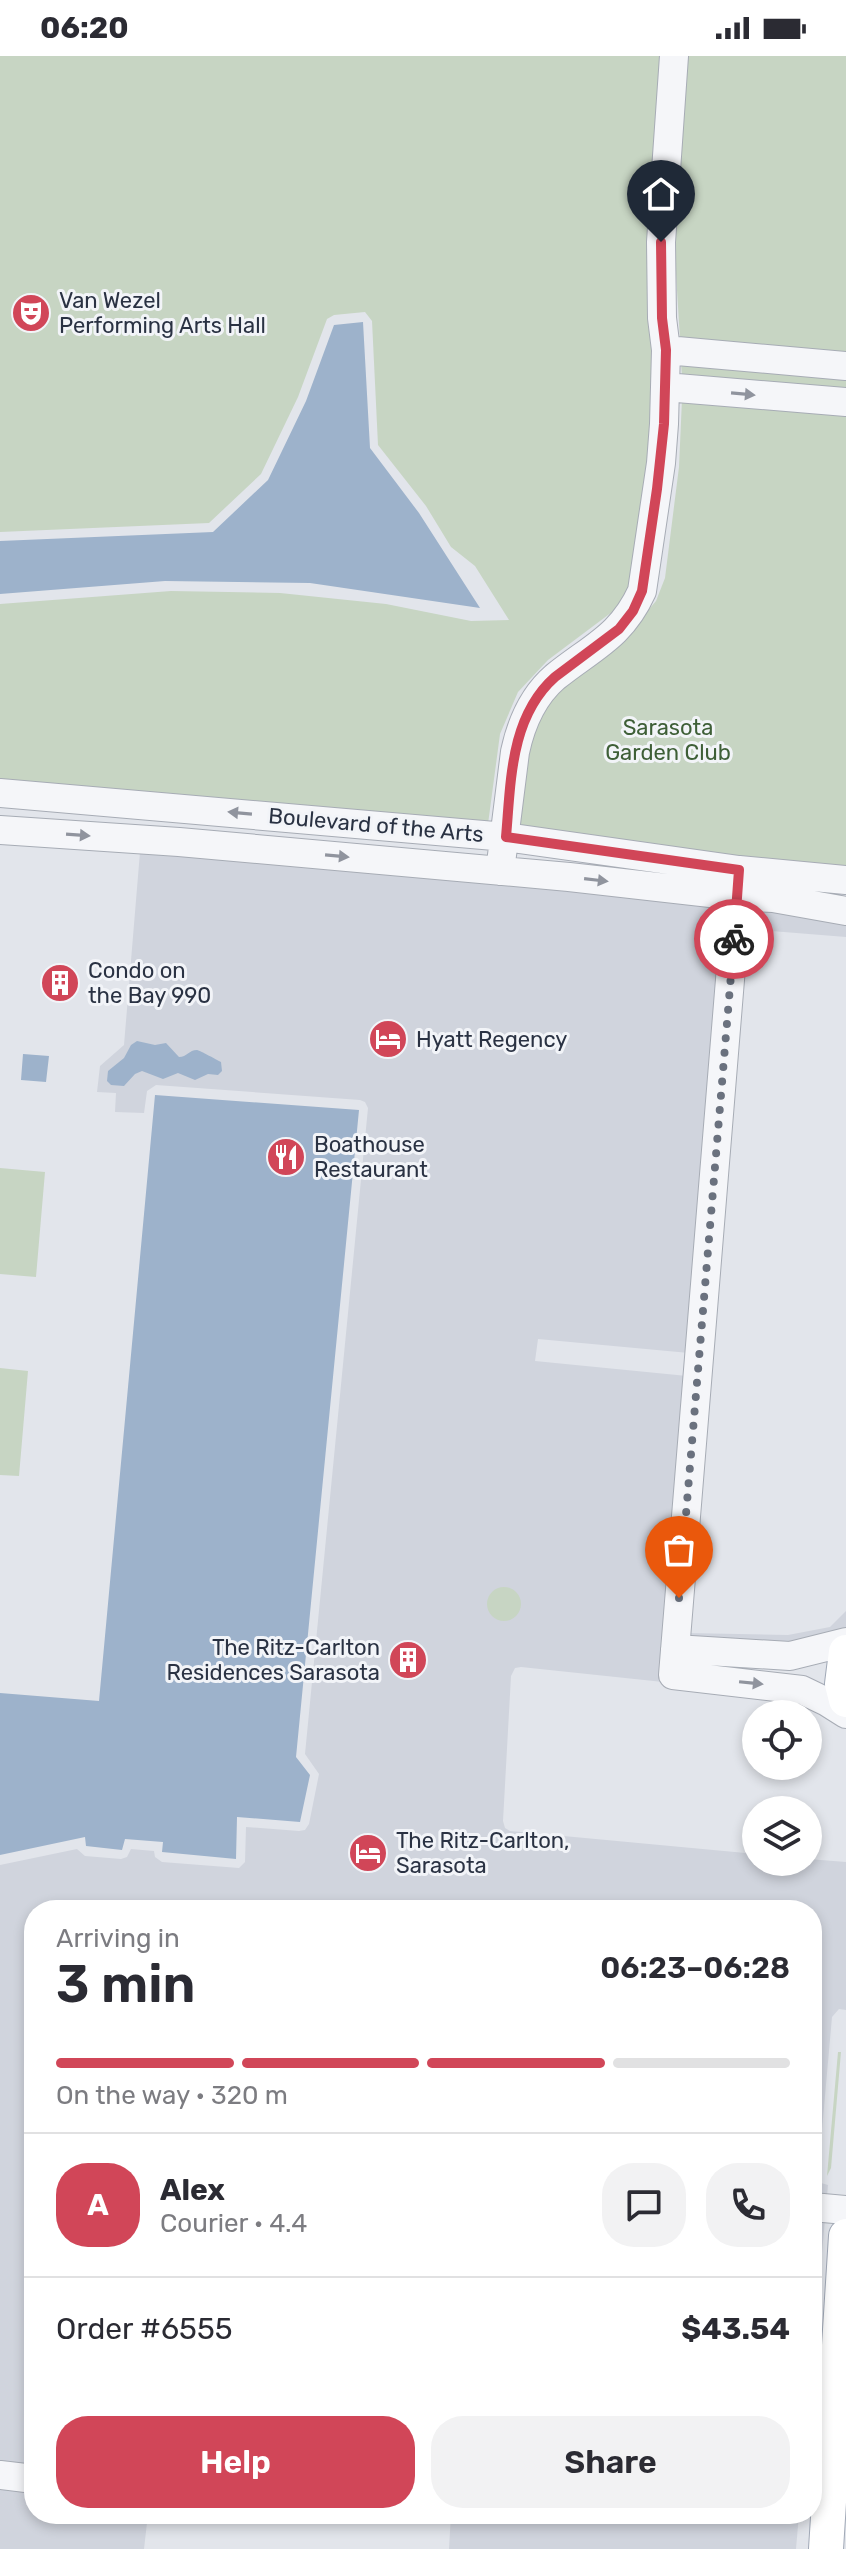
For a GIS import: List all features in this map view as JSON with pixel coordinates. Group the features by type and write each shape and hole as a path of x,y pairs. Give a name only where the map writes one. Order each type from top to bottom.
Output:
{"main road":[{"path":"846,1652 842,1670 846,1700"},
{"path":"826,2549 846,2236"},
{"path":"822,2425 834,2395"},
{"path":"808,2549 810,2524"}],"street":[{"path":"500,871 515,752 532,706 555,677 619,629 633,611 642,591 661,463 666,350 662,318 661,242 674,56"},
{"path":"666,350 846,366"},
{"path":"665,387 846,402"},
{"name":"Boulevard of the Arts","path":"0,793 506,837 738,883 773,898 846,911"},
{"name":"Boulevard of the Arts","path":"0,830 179,842 569,877 738,883 846,880"},
{"path":"674,1662 738,883"},
{"path":"674,1662 790,1656 846,1642"},
{"path":"674,1662 802,1690 846,1714"},
{"path":"822,2208 846,2210"},
{"path":"0,2475 24,2478"}],"shaded area":[{"path":"140,852 568,888 726,906 689,1353 538,1339 535,1361 687,1376 663,1682 515,1668 511,1676 503,1821 510,1831 742,1853 742,1876 822,1876 822,1860 846,1862 846,2010 839,2009 832,2017 822,2130 822,1900 24,1900 24,2466 0,2463 0,1865 77,1849 85,1856 121,1859 127,1857 131,1849 154,1851 155,1857 162,1862 239,1868 245,1862 246,1827 299,1831 305,1830 309,1824 319,1774 305,1754 368,1108 360,1100 156,1085 147,1091 144,1113 115,1112 116,1093 97,1092 100,1066 124,1045"},
{"path":"746,908 846,923 846,937 745,929"},
{"path":"846,1611 846,1630 795,1643 686,1636 686,1633 788,1635 830,1627"},
{"path":"822,2183 828,2185 827,2197 822,2196"},
{"path":"822,2219 825,2219 822,2253"},
{"path":"0,2486 24,2489 24,2524 147,2524 144,2549 0,2549"},
{"path":"450,2524 798,2524 796,2549 449,2549"}],"green space":[{"path":"0,56 664,56 660,350 632,597 548,660 518,692 500,734 488,824 0,782 0,604 171,591 280,593 386,604 471,621 509,620 475,566 451,547 426,506 378,445 372,321 365,312 334,315 327,319 298,397 261,474 209,523 0,532"},
{"path":"684,56 846,56 846,354 680,339 674,241"},
{"path":"681,363 846,377 846,390 682,376"},
{"name":"Sarasota Garden Club","path":"682,399 846,413 846,868 740,858 509,827 528,718 656,601 665,578 679,467"},
{"path":"0,1168 45,1172 36,1277 0,1274"},
{"path":"0,1368 28,1371 19,1476 0,1475"},
{"path":"504,1587 516,1592 521,1604 516,1616 504,1621 492,1616 487,1604 492,1592"},
{"path":"838,2052 841,2052 831,2168 827,2176"}],"water":[{"path":"363,322 370,448 419,513 480,608 310,583 165,581 0,594 0,541 213,532 268,480 306,401 334,325"},
{"path":"137,1041 155,1045 166,1043 179,1057 197,1050 221,1062 222,1071 218,1075 208,1074 195,1080 178,1073 163,1079 142,1071 124,1086 111,1085 107,1081 108,1071 124,1058"},
{"path":"23,1054 49,1056 46,1082 21,1080"},
{"path":"155,1095 359,1110 296,1757 310,1775 300,1822 237,1817 236,1859 162,1852 163,1842 125,1839 122,1850 86,1846 85,1837 0,1855 0,1693 99,1701"}],"way so far":[{"path":"679,1598 734,939"}],"place":[{"name":"Van Wezel Performing Arts Hall","path":"31,313"},
{"name":"Condo on the Bay 990","path":"60,983"},
{"name":"Hyatt Regency","path":"388,1039"},
{"name":"Boathouse Restaurant","path":"286,1157"},
{"name":"The Ritz-Carlton Residences Sarasota","path":"408,1660"},
{"name":"The Ritz-Carlton, Sarasota","path":"368,1853"}],"route":[{"path":"661,242 662,318 666,350 664,424 642,591 633,611 619,629 555,677 532,706 515,752 506,837 739,870 734,939"}]}
